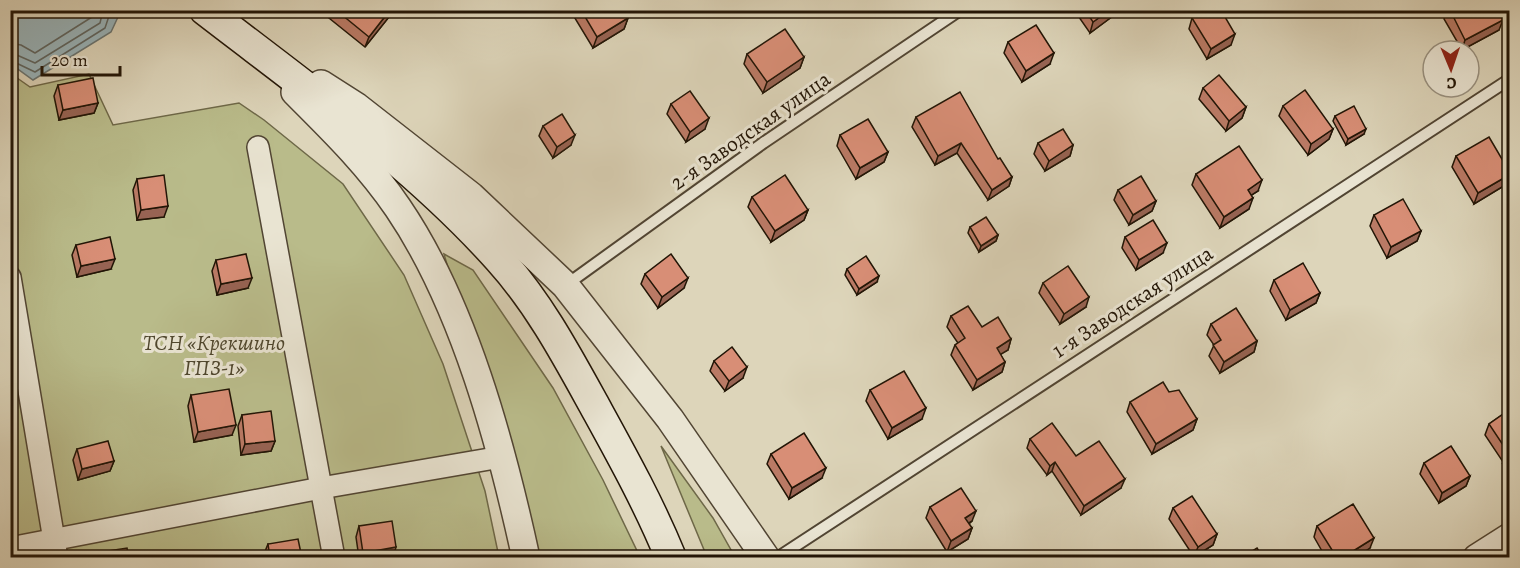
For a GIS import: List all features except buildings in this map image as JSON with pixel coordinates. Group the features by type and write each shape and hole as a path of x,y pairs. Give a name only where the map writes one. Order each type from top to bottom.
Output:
{"main road":[{"path":"206,12 354,125 441,200 501,261 543,317 575,370 637,484 671,558"}],"street":[{"path":"206,12 357,107 471,196 565,285 670,418 766,558"},
{"path":"234,33 352,148 399,209 422,249 461,329 501,457 526,558"},
{"path":"258,147 334,558"},
{"path":"10,277 56,549"},
{"path":"10,548 56,549 321,488 501,457"},
{"path":"1478,558 1509,537"}],"lane":[{"name":"2-я Заводская улица","path":"565,285 763,143 960,10"},
{"name":"1-я Заводская улица","path":"777,558 1509,79"}],"green space":[{"name":"ТСН «Крекшино ГПЗ-1»","path":"10,73 30,87 89,74 113,125 239,103 264,120 343,184 404,275 443,364 485,491 499,557 11,557"},
{"path":"444,254 473,270 553,388 603,480 640,557 532,557"},
{"path":"661,446 713,518 735,557 707,557"}],"water":[{"path":"11,10 116,11 118,17 111,32 33,80 11,64"}]}
